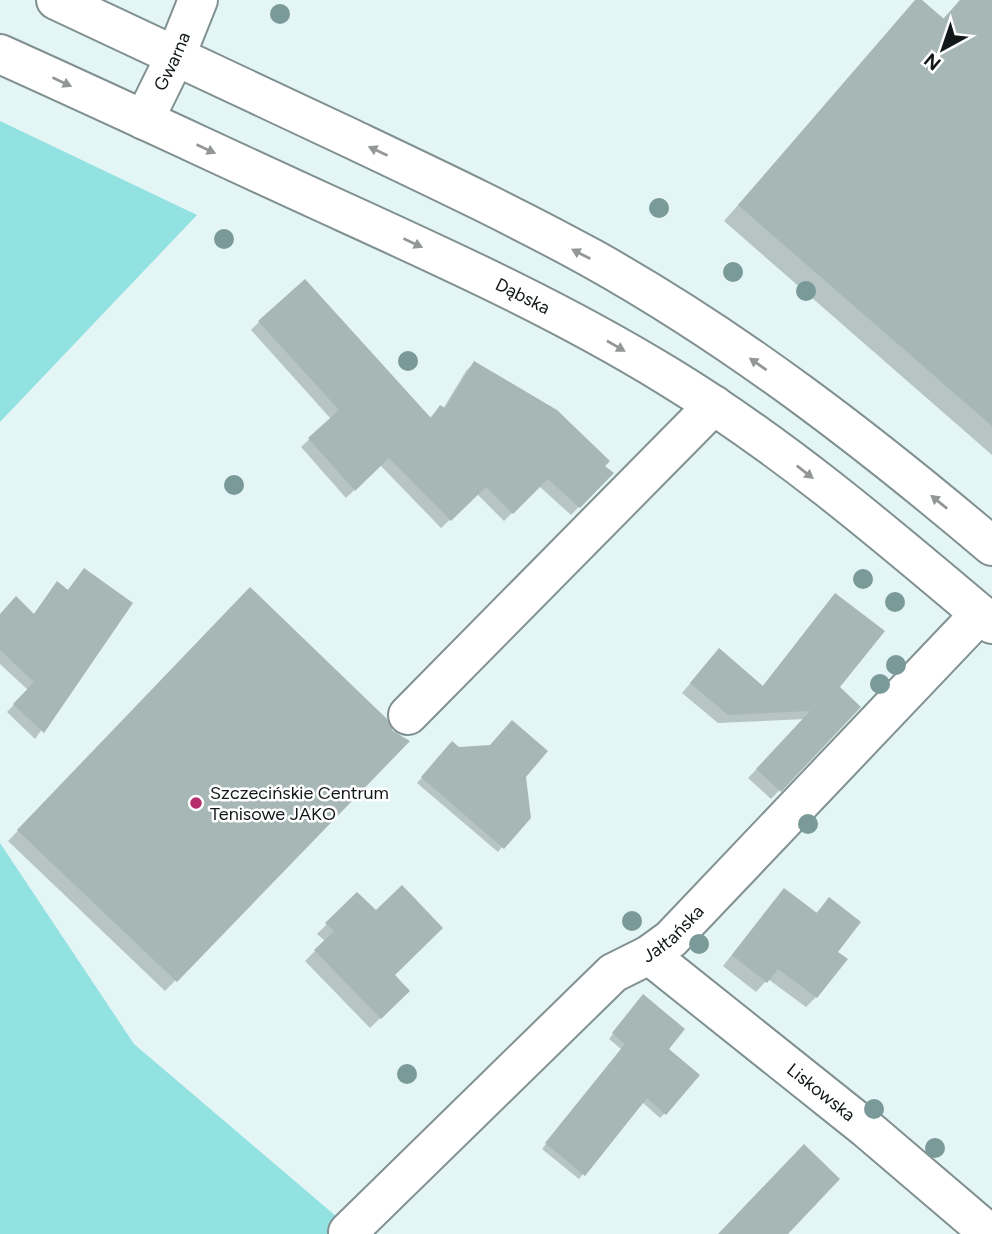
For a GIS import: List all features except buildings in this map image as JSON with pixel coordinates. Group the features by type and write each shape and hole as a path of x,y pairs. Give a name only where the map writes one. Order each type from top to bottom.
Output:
{"street":[{"path":"56,0 476,199 592,259 688,317 794,390 867,444 992,546"},
{"name":"Gwarna","path":"144,120 176,55 198,0"},
{"name":"Dąbska","path":"0,54 499,283 601,337 714,405 852,508 986,619"},
{"path":"408,715 714,405"},
{"name":"Jałtańska","path":"348,1232 613,973 649,955 671,939 986,619"},
{"name":"Liskowska","path":"649,955 867,1129 990,1234"}],"shaded area":[{"path":"0,121 197,215 0,422"},
{"path":"0,843 134,1044 357,1234 0,1234"}],"place":[{"name":"Szczecińskie Centrum Tenisowe JAKO","path":"196,803"}]}
